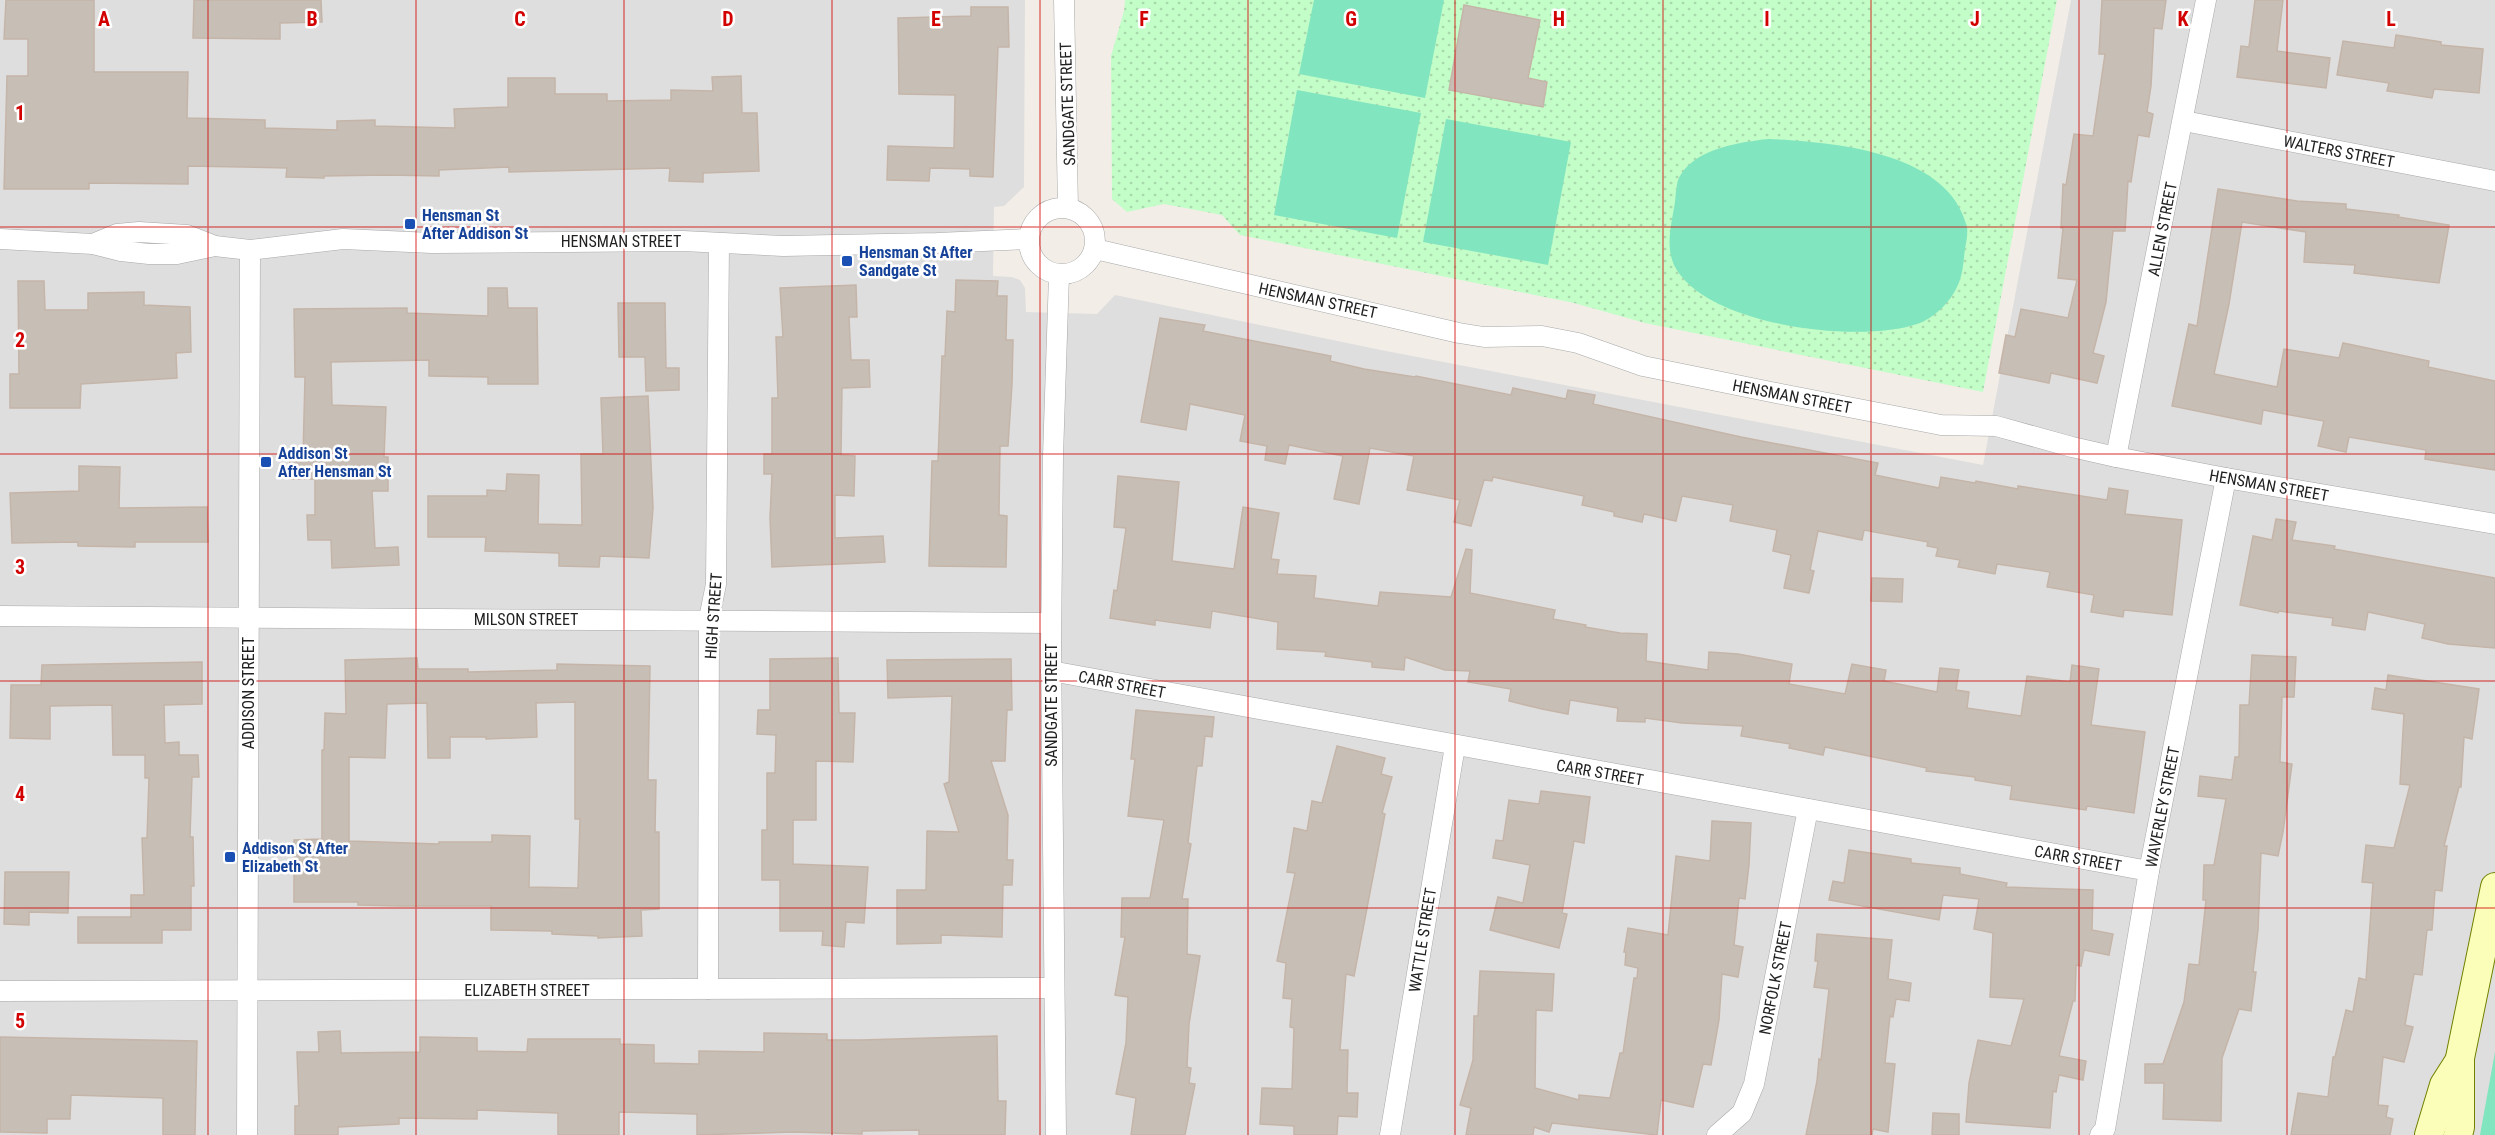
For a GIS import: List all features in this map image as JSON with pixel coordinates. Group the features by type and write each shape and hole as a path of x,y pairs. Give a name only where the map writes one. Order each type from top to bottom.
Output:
{"street":[{"name":"SANDGATE STREET","path":"1064,0 1068,208"},
{"name":"ALLEN STREET","path":"2116,457 2206,0"},
{"name":"WALTERS STREET","path":"2184,121 2495,181"},
{"path":"1068,208 1087,218 1093,228 1095,249 1086,265 1069,274 1059,275 1040,267 1029,249 1028,239 1037,218 1046,212 1068,208"},
{"name":"HENSMAN STREET","path":"0,239 93,244 121,251 177,254 215,246 250,250 343,239 432,243 683,241 783,246 1028,239"},
{"name":"HIGH STREET","path":"708,989 709,619 716,584 718,243"},
{"name":"HENSMAN STREET","path":"1095,249 1459,333 1484,337 1542,336 1578,344 1643,366 1941,425 1996,426 2116,457 2495,524"},
{"name":"ADDISON STREET","path":"247,1135 250,250"},
{"name":"SANDGATE STREET","path":"1056,1135 1051,623 1053,456 1059,275"},
{"name":"WAVERLEY STREET","path":"2100,1135 2105,1129 2149,871 2226,478"},
{"name":"MILSON STREET","path":"0,616 1051,623"},
{"name":"CARR STREET","path":"1051,671 2149,871"},
{"name":"WATTLE STREET","path":"1390,1135 1455,746"},
{"name":"NORFOLK STREET","path":"1717,1135 1742,1113 1754,1084 1808,809"},
{"path":"2458,1135 2460,1058 2495,887"},
{"name":"ELIZABETH STREET","path":"0,992 1053,988"},
{"path":"2429,1135 2444,1085 2460,1058"}],"shaded area":[{"path":"0,0 1025,0 1024,187 1004,206 994,207 993,276 1020,280 1025,288 1026,312 1097,314 1115,295 1381,350 1983,465 2071,0 2495,0 2495,1135 0,1135"}],"green space":[{"path":"1125,0 2057,0 1983,392 1645,323 1574,303 1240,235 1222,215 1164,204 1127,212 1112,199 1111,56"},
{"path":"1314,0 1444,0 1425,98 1299,74"},
{"path":"1297,90 1421,113 1397,238 1274,215"},
{"path":"1446,119 1571,142 1548,265 1423,242"},
{"path":"1769,139 1855,148 1913,167 1937,182 1956,202 1967,227 1960,279 1945,305 1923,322 1891,330 1859,332 1823,330 1785,325 1749,316 1716,303 1691,286 1674,265 1670,250 1671,225 1680,176 1687,166 1697,159 1720,148"},
{"path":"2495,1052 2495,1135 2480,1135"}],"building":[{"path":"6,0 94,0 94,72 188,72 187,118 265,120 265,128 337,130 337,121 375,120 375,126 455,128 454,109 508,107 508,78 555,78 555,94 607,94 607,101 671,100 671,90 713,91 712,77 741,76 742,113 757,113 759,171 703,173 703,182 669,181 670,168 509,172 509,167 439,170 439,176 324,176 324,178 286,177 287,168 188,166 188,184 89,183 89,189 4,189 7,76 28,76 28,39 4,39"},
{"path":"194,0 321,0 322,22 280,23 280,39 193,38"},
{"path":"2102,0 2166,0 2162,29 2154,28 2151,86 2147,112 2153,114 2149,137 2138,135 2131,182 2128,181 2125,231 2113,231 2106,302 2093,353 2104,356 2097,383 2051,373 2049,383 1999,373 2006,335 2015,337 2021,309 2068,318 2077,280 2058,278 2063,228 2061,228 2063,184 2066,185 2074,134 2093,136 2105,54 2099,54"},
{"path":"2255,0 2283,0 2277,51 2330,58 2326,88 2237,77 2241,46 2249,47"},
{"path":"1464,5 1540,20 1528,78 1547,82 1543,107 1449,90"},
{"path":"971,7 1008,7 1009,47 998,47 993,177 970,176 970,169 930,168 929,181 887,180 888,146 954,148 955,95 899,94 898,18 971,16"},
{"path":"2396,35 2441,42 2441,45 2483,49 2479,93 2434,89 2432,98 2387,91 2389,83 2337,75 2343,41 2394,48"},
{"path":"2218,189 2297,201 2346,204 2346,209 2399,215 2398,217 2449,225 2439,283 2354,273 2355,265 2304,262 2306,232 2242,222 2229,304 2214,374 2277,387 2284,349 2339,358 2343,343 2429,361 2428,367 2495,381 2495,470 2425,459 2426,450 2349,437 2346,452 2318,446 2324,421 2263,410 2261,424 2172,406 2189,324 2197,326"},
{"path":"956,280 998,281 997,296 1007,296 1006,340 1013,340 1012,384 1008,446 1000,446 999,515 1007,516 1006,567 929,566 932,461 938,461 942,356 945,356 947,311 955,312"},
{"path":"18,281 44,281 45,310 88,310 88,293 144,292 144,305 190,307 191,352 176,353 177,378 81,384 80,408 10,408 10,374 19,374"},
{"path":"856,285 857,317 849,317 851,360 869,360 870,387 842,388 841,455 855,456 854,496 835,495 835,538 883,536 885,562 772,567 770,518 772,474 764,474 764,454 772,454 772,398 778,398 776,337 783,337 780,288"},
{"path":"488,288 507,288 508,308 537,308 538,384 488,384 488,377 429,376 429,360 331,362 332,405 386,407 384,457 388,457 388,491 372,491 375,548 398,547 399,565 332,568 331,540 308,540 307,515 315,515 315,479 289,479 290,456 303,456 305,377 295,377 294,309 407,308 407,313 488,316"},
{"path":"618,303 665,303 666,368 679,368 679,390 646,391 645,357 619,357"},
{"path":"1160,318 1205,325 1203,331 1331,356 1330,361 1364,369 1416,376 1511,395 1513,388 1566,399 1568,390 1595,395 1593,404 1741,437 1878,463 1875,475 1939,488 1941,477 2107,500 2109,488 2128,491 2125,514 2182,520 2172,615 2124,610 2123,617 2091,612 2094,595 2047,587 2050,572 1997,564 1995,574 1958,567 1960,560 1936,556 1938,548 1927,546 1928,542 1864,530 1862,540 1818,531 1810,570 1814,571 1809,593 1784,588 1791,555 1773,551 1777,530 1730,521 1733,505 1682,496 1676,521 1644,514 1642,522 1614,516 1614,512 1582,505 1584,496 1493,477 1492,481 1484,480 1471,526 1454,522 1460,500 1407,490 1414,456 1370,448 1359,504 1334,499 1343,456 1289,445 1285,464 1265,460 1267,446 1240,441 1245,415 1190,404 1186,430 1141,422"},
{"path":"648,396 653,508 649,558 600,556 599,567 559,566 559,553 485,551 486,537 428,537 428,496 487,496 487,490 506,491 507,474 539,475 538,524 582,525 581,454 603,454 601,398"},
{"path":"79,466 120,467 119,508 207,507 208,542 135,542 135,547 78,546 78,542 12,543 10,493 79,491"},
{"path":"1118,476 1179,482 1172,561 1234,569 1243,507 1279,513 1271,559 1279,560 1277,574 1316,576 1314,598 1378,606 1380,592 1451,597 1466,549 1472,550 1470,593 1555,610 1553,619 1586,625 1585,627 1620,633 1647,634 1646,661 1708,670 1709,652 1738,654 1792,664 1789,684 1845,694 1852,664 1886,670 1884,681 1937,692 1940,668 1959,670 1956,690 1969,692 1967,708 2021,716 2027,676 2070,682 2072,665 2099,669 2091,725 2145,732 2134,813 2087,806 2086,810 2010,799 2012,786 1975,780 1975,777 1926,771 1927,768 1825,747 1823,755 1789,748 1790,744 1741,736 1743,726 1682,723 1645,718 1645,722 1617,721 1618,708 1570,700 1568,714 1542,709 1509,701 1511,689 1468,682 1470,671 1445,670 1405,657 1404,670 1372,667 1372,662 1325,656 1326,652 1277,649 1278,622 1212,611 1210,628 1155,620 1155,625 1110,618 1114,590 1117,591 1126,528 1114,527"},
{"path":"2276,519 2296,522 2292,540 2335,546 2334,549 2495,578 2495,648 2448,644 2422,638 2425,624 2368,612 2365,630 2332,625 2333,618 2279,611 2278,613 2240,605 2253,536 2272,540"},
{"path":"1872,578 1903,579 1902,602 1871,601"},
{"path":"2252,655 2296,657 2294,697 2282,697 2280,762 2292,764 2283,832 2278,856 2261,853 2258,930 2253,972 2256,972 2251,1011 2239,1009 2222,1058 2221,1121 2163,1119 2164,1083 2145,1083 2145,1064 2163,1064 2184,1002 2189,964 2199,965 2206,900 2203,900 2204,865 2214,865 2226,799 2198,796 2200,776 2232,780 2235,757 2239,757 2240,705 2249,705"},
{"path":"417,658 418,669 468,669 468,672 557,670 557,664 650,666 648,780 656,780 655,832 659,832 659,909 641,910 642,936 598,938 598,936 552,934 552,931 491,930 491,906 400,906 358,905 358,902 294,902 294,840 322,839 322,750 324,750 325,713 346,714 345,660","holes":["575,702 575,819 580,819 578,888 529,887 530,836 492,835 492,842 439,842 439,844 349,841 349,757 385,758 387,704 427,703 428,758 450,758 450,737 486,737 486,739 537,737 536,703"]},
{"path":"838,658 839,713 855,713 853,762 816,761 816,820 793,820 793,864 868,867 864,923 846,922 844,947 822,945 823,931 780,931 780,880 762,880 762,830 767,830 767,773 775,773 776,735 757,734 758,710 770,710 770,659"},
{"path":"1011,659 1012,710 1007,710 1005,761 991,761 1008,815 1007,860 1013,860 1012,885 1003,885 1002,937 941,935 941,943 897,944 897,890 926,890 927,831 959,832 944,784 949,782 952,696 888,698 887,660"},
{"path":"202,662 202,704 164,705 165,743 179,742 179,755 198,755 199,777 192,777 190,837 193,837 194,886 191,886 191,930 162,930 162,943 78,943 78,917 131,917 131,895 144,895 142,838 147,838 149,778 145,778 145,755 113,755 112,705 50,706 50,739 10,738 11,685 41,685 42,665"},
{"path":"2388,675 2479,689 2472,739 2464,737 2461,787 2459,787 2444,846 2447,846 2442,891 2435,890 2432,930 2427,930 2422,975 2414,974 2405,1025 2413,1027 2404,1062 2383,1057 2378,1105 2388,1106 2386,1117 2393,1119 2390,1135 2291,1135 2298,1093 2328,1097 2333,1057 2335,1057 2346,1010 2353,1012 2359,978 2366,980 2373,883 2362,882 2366,845 2394,848 2410,785 2400,784 2404,714 2372,709 2375,688 2386,690"},
{"path":"1136,710 1214,717 1212,737 1205,736 1202,766 1197,766 1188,843 1191,844 1182,899 1188,899 1187,954 1200,956 1189,1024 1187,1067 1191,1068 1189,1083 1195,1084 1185,1135 1131,1135 1136,1098 1116,1094 1126,1043 1128,997 1115,995 1125,937 1121,937 1122,898 1150,898 1164,820 1128,816 1135,759 1131,759"},
{"path":"1337,746 1385,758 1381,774 1392,777 1382,813 1385,814 1354,976 1346,974 1340,1050 1348,1050 1347,1093 1358,1093 1357,1117 1338,1116 1337,1135 1294,1135 1294,1126 1260,1124 1262,1088 1292,1089 1294,1028 1290,1027 1292,999 1283,998 1286,963 1277,961 1295,873 1287,872 1294,828 1307,831 1312,801 1322,803"},
{"path":"1541,791 1590,797 1584,843 1574,841 1562,913 1567,914 1559,948 1490,930 1498,897 1523,903 1530,865 1493,858 1496,840 1503,841 1509,800 1539,804"},
{"path":"1712,821 1751,823 1749,865 1745,899 1739,898 1734,945 1743,947 1738,977 1722,974 1719,1020 1711,1065 1703,1064 1693,1107 1661,1100 1657,1135 1552,1123 1549,1132 1534,1127 1533,1135 1466,1135 1471,1108 1460,1105 1473,1060 1474,1016 1478,1016 1480,971 1554,974 1552,1011 1536,1010 1535,1088 1579,1100 1579,1095 1610,1098 1620,1053 1623,1053 1634,978 1637,978 1638,968 1625,965 1626,952 1624,952 1628,928 1668,935 1676,856 1710,861"},
{"path":"1849,850 1911,859 1911,863 1960,868 1960,874 2007,883 2006,887 2093,890 2092,930 2113,934 2109,955 2084,950 2081,966 2076,965 2075,1001 2073,1001 2059,1056 2086,1061 2083,1080 2059,1075 2056,1092 2053,1091 2050,1128 1966,1122 1969,1083 1978,1040 2011,1046 2024,999 1990,997 1993,933 1974,929 1979,899 1943,895 1939,920 1829,900 1833,881 1844,883"},
{"path":"5,872 69,872 68,913 29,912 29,925 4,924"},
{"path":"1817,934 1892,940 1888,979 1911,983 1909,1001 1896,999 1893,1017 1890,1016 1885,1063 1895,1064 1888,1132 1873,1129 1872,1135 1806,1135 1819,1059 1821,1060 1829,989 1814,987 1818,961 1815,961"},
{"path":"340,1031 341,1053 420,1052 420,1037 477,1038 477,1051 527,1052 528,1039 620,1039 620,1044 654,1045 654,1063 699,1064 699,1051 764,1052 764,1033 827,1034 827,1040 997,1036 998,1101 1006,1101 1005,1135 919,1135 919,1130 862,1131 862,1134 793,1132 697,1135 697,1114 619,1112 619,1135 558,1135 558,1113 477,1110 477,1119 399,1118 399,1124 338,1127 338,1135 295,1135 295,1106 299,1106 297,1052 319,1052 318,1032"},
{"path":"0,1037 197,1041 195,1135 163,1135 163,1098 71,1095 70,1119 47,1119 47,1133 0,1132"},
{"path":"1933,1113 1959,1114 1959,1135 1932,1135"}],"place":[{"name":"Hensman St After Addison St","path":"410,224"},
{"name":"Hensman St After Sandgate St","path":"847,261"},
{"name":"Addison St After Hensman St","path":"266,462"},
{"name":"Addison St After Elizabeth St","path":"230,857"}]}
